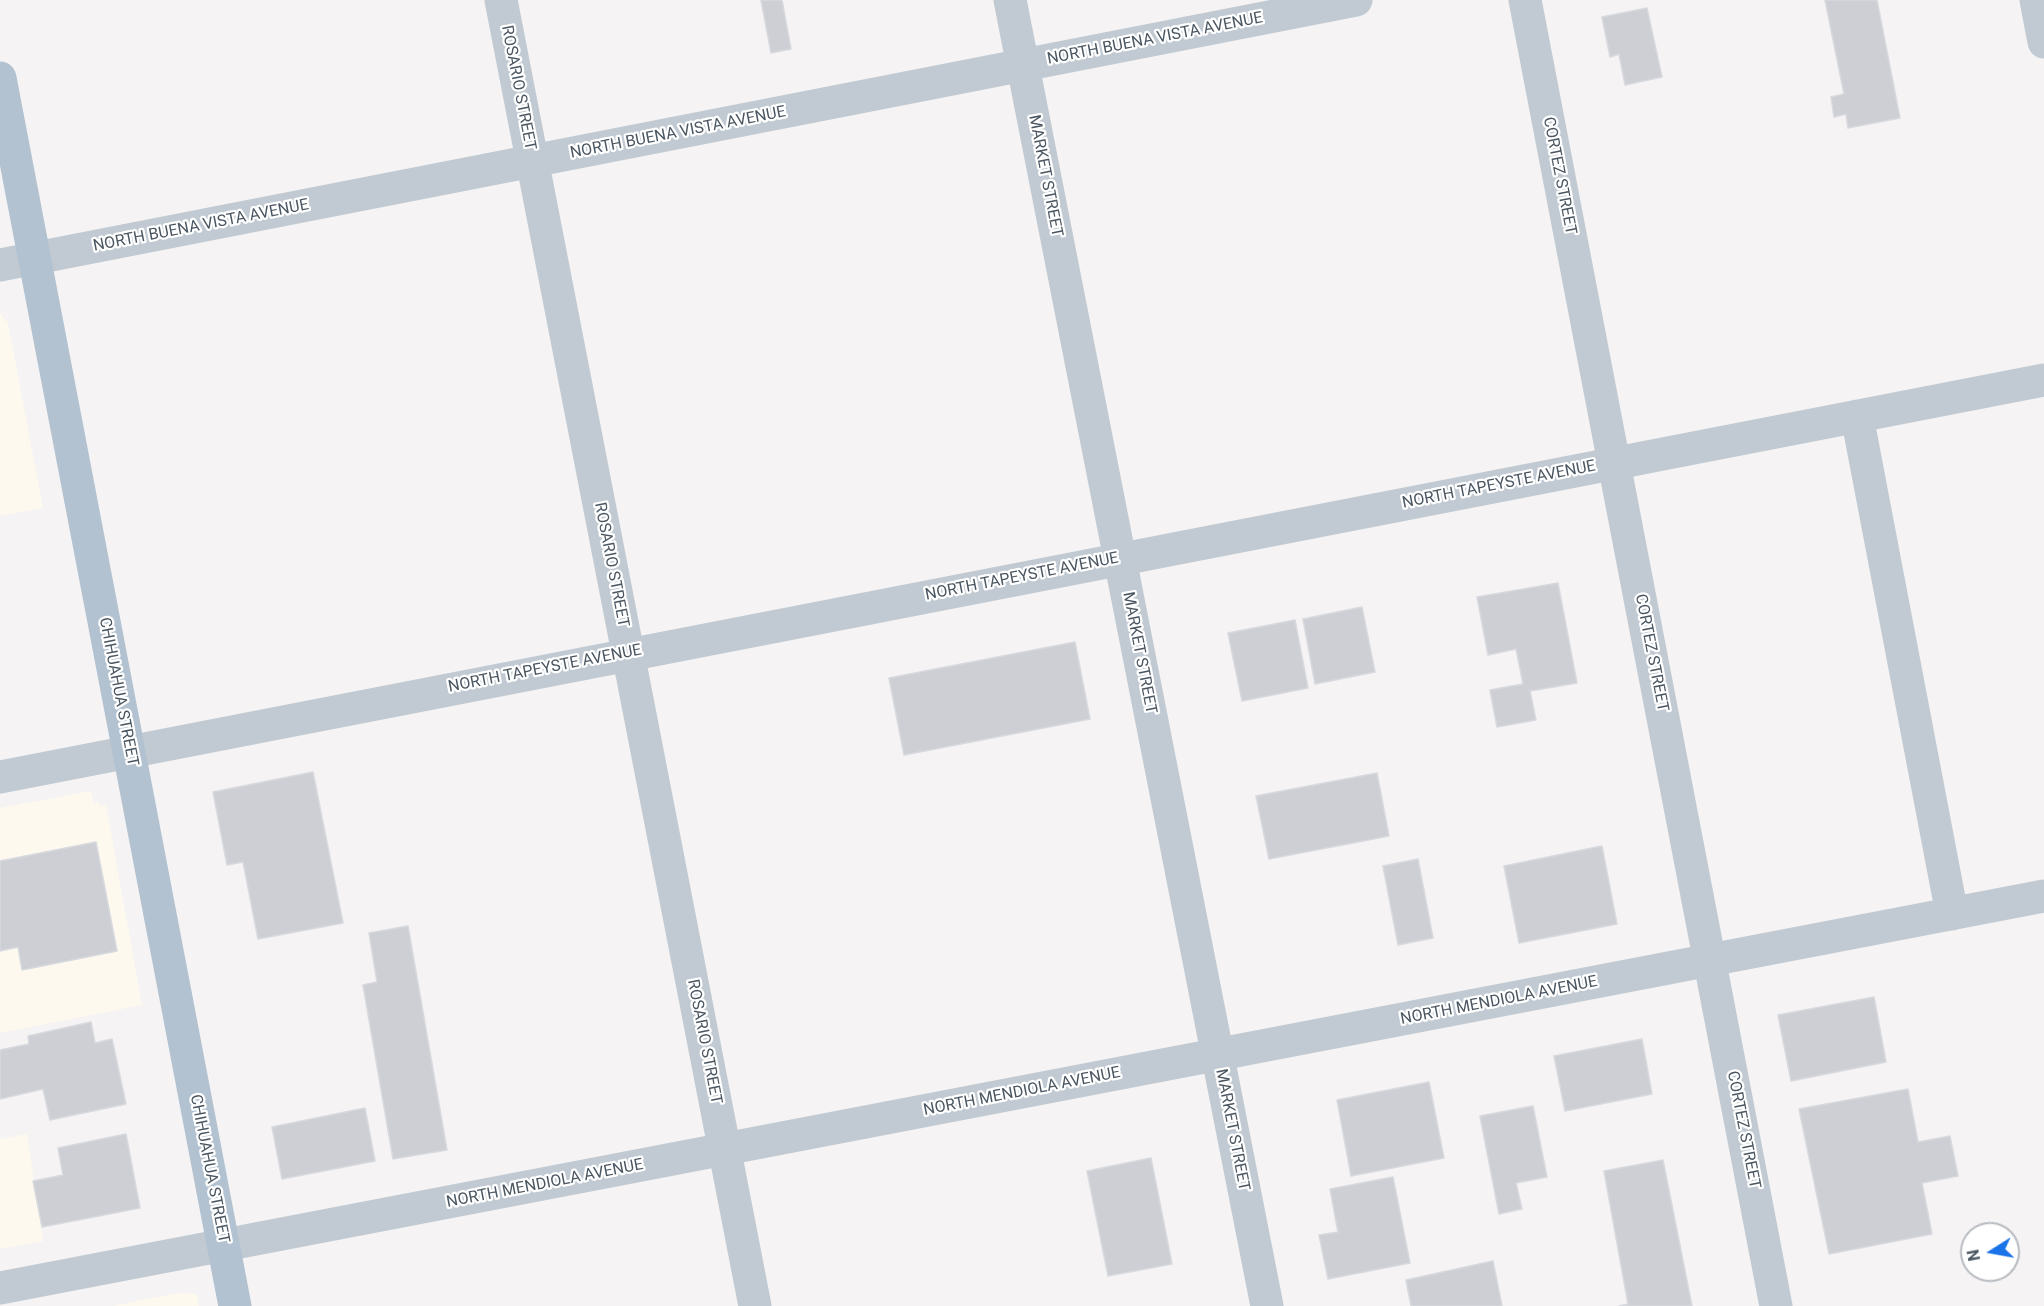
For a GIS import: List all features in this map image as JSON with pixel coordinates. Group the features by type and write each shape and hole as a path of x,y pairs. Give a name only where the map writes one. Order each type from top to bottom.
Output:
{"main road":[{"name":"CHIHUAHUA STREET","path":"0,78 235,1306"}],"street":[{"name":"ROSARIO STREET","path":"501,0 755,1306"},
{"name":"MARKET STREET","path":"1010,0 1267,1306"},
{"name":"NORTH BUENA VISTA AVENUE","path":"0,265 1356,0"},
{"name":"CORTEZ STREET","path":"1524,0 1776,1306"},
{"path":"2036,0 2044,42"},
{"name":"NORTH TAPEYSTE AVENUE","path":"0,777 628,653 2044,380"},
{"path":"1857,416 1953,914"},
{"name":"NORTH MENDIOLA AVENUE","path":"0,1288 2044,896"}],"shaded area":[{"path":"0,313 8,323 43,508 0,516"},
{"path":"91,791 94,803 99,802 100,807 106,805 142,1005 0,1033 0,808"},
{"path":"27,1134 43,1241 0,1249 0,1139"},
{"path":"178,1293 197,1294 199,1306 112,1306"}],"building":[{"path":"761,0 782,0 791,49 771,53"},
{"path":"1825,0 1877,0 1900,118 1848,128 1846,114 1834,117 1831,97 1844,94"},
{"path":"1647,8 1662,77 1625,85 1619,54 1610,57 1602,17"},
{"path":"1558,583 1577,683 1530,691 1536,720 1497,727 1490,690 1523,684 1516,649 1488,655 1477,597"},
{"path":"1362,607 1375,672 1315,684 1303,619"},
{"path":"1295,620 1308,688 1242,701 1228,633"},
{"path":"1075,642 1090,719 904,755 889,678"},
{"path":"313,772 343,923 258,939 243,862 227,865 213,792"},
{"path":"1377,773 1389,836 1269,859 1256,796"},
{"path":"96,842 117,951 22,970 18,947 0,951 0,861"},
{"path":"1602,846 1617,924 1519,943 1504,866"},
{"path":"1418,859 1433,938 1398,945 1383,866"},
{"path":"408,926 447,1150 393,1159 363,985 377,982 369,933"},
{"path":"1874,997 1886,1062 1791,1081 1778,1015"},
{"path":"91,1022 95,1043 112,1039 126,1104 50,1120 43,1089 0,1099 0,1050 29,1044 28,1036"},
{"path":"1642,1039 1652,1094 1565,1111 1554,1056"},
{"path":"1429,1082 1444,1158 1351,1176 1337,1100"},
{"path":"1908,1089 1918,1142 1950,1136 1958,1176 1922,1183 1932,1234 1829,1254 1799,1109"},
{"path":"1533,1106 1547,1177 1516,1183 1522,1209 1499,1214 1480,1116"},
{"path":"365,1108 375,1161 282,1179 272,1127"},
{"path":"126,1134 140,1208 42,1227 33,1181 63,1175 58,1148"},
{"path":"1151,1158 1172,1264 1108,1276 1087,1171"},
{"path":"1663,1160 1692,1306 1619,1306 1628,1304 1604,1171"},
{"path":"1393,1177 1410,1263 1328,1279 1319,1235 1338,1232 1330,1189"},
{"path":"1493,1261 1502,1306 1411,1306 1406,1280"}]}
